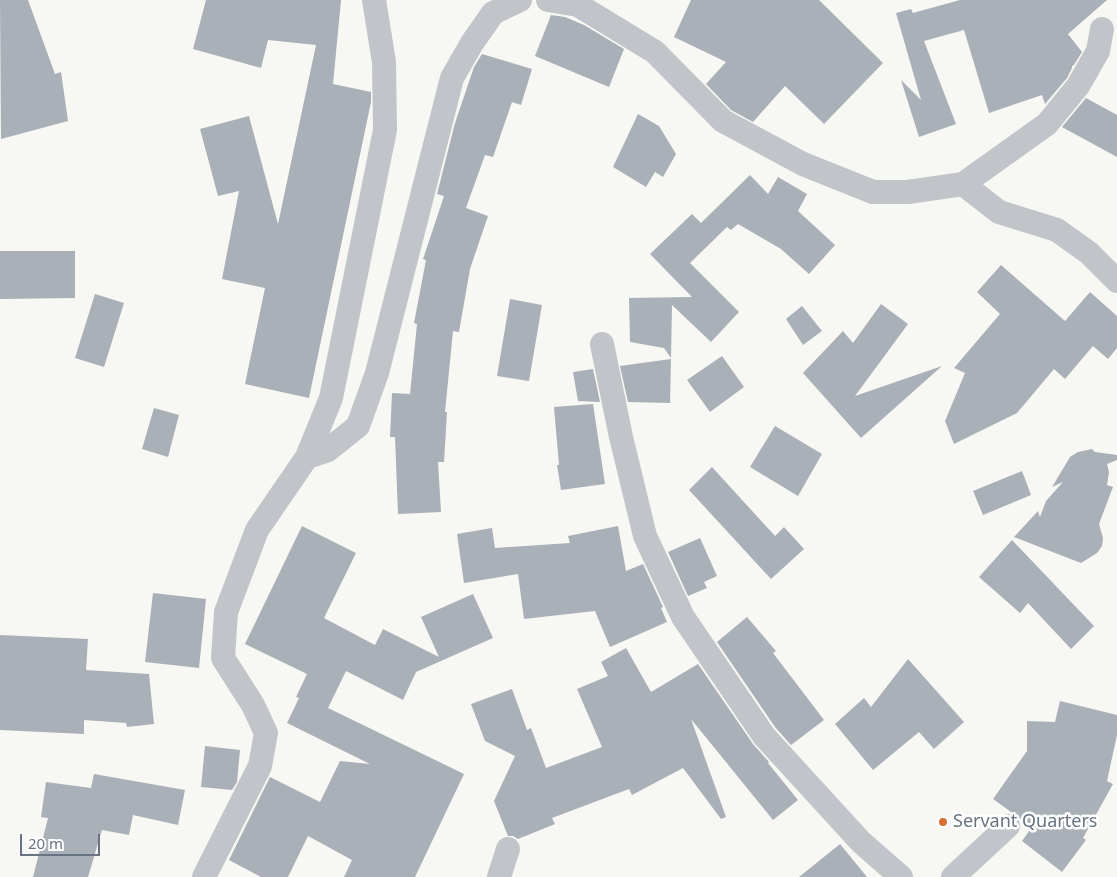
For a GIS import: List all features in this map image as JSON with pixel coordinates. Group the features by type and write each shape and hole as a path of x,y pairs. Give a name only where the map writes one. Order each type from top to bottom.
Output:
{"street":[{"path":"204,877 260,766 266,733 253,705 223,658 226,612 257,530 307,457 331,398 385,130 384,62 374,0"},
{"path":"307,457 328,450 358,426 377,373 452,78 472,43 493,13 520,0"},
{"path":"548,0 578,4 655,52 722,121 803,164 873,192 908,192 963,184 1047,124 1078,86 1098,51 1102,29"},
{"path":"963,184 999,212 1057,230 1089,253 1117,281"},
{"path":"602,344 621,437 645,536 683,617 764,736 862,842 901,877"},
{"path":"953,877 1008,826"},
{"path":"499,877 508,849"}],"building":[{"path":"0,0 28,0 55,74 61,72 68,121 1,139"},
{"path":"206,0 341,0 333,84 371,92 371,102 309,398 245,384 265,288 222,279 239,191 218,196 200,129 249,116 278,224 316,45 268,40 261,68 193,49"},
{"path":"691,0 819,0 883,63 824,124 785,86 753,122 731,110 706,84 726,62 674,37"},
{"path":"960,0 1107,0 1068,34 1082,52 1072,66 1067,78 1045,104 1042,95 989,113 964,30 924,41 956,124 919,137 901,80 921,100 896,13 911,9 913,13"},
{"path":"551,15 565,17 584,25 624,49 609,87 535,56"},
{"path":"482,54 532,69 521,105 512,102 493,157 485,155 466,208 488,216 470,269 459,332 453,331 445,412 447,412 444,462 438,462 441,512 398,514 395,437 390,437 392,393 410,394 417,324 414,323 426,260 423,259 444,196 437,194 455,123 474,67"},
{"path":"1086,98 1117,115 1117,157 1062,127"},
{"path":"638,114 659,126 676,154 663,177 655,172 646,187 613,167"},
{"path":"750,175 768,194 778,177 807,194 798,211 835,245 809,274 781,249 738,224 731,230 727,227 690,263 739,312 711,342 672,305 671,358 664,348 630,342 629,298 692,297 650,254 692,214 701,223"},
{"path":"0,251 75,251 75,298 0,299"},
{"path":"1001,265 1065,321 1090,292 1117,316 1117,348 1108,359 1093,346 1065,379 1054,369 1017,413 954,444 945,421 965,373 954,368 1000,314 977,292"},
{"path":"95,294 124,303 104,367 75,358"},
{"path":"510,299 542,305 529,381 497,376"},
{"path":"881,304 908,324 855,396 942,366 861,438 803,373 843,331 853,343"},
{"path":"802,306 822,331 803,345 786,319"},
{"path":"722,356 744,387 710,412 687,380"},
{"path":"671,359 670,403 628,402 620,366"},
{"path":"593,369 600,402 578,401 573,372"},
{"path":"593,404 605,484 561,490 557,465 559,465 554,407"},
{"path":"154,408 179,415 168,457 142,449"},
{"path":"775,426 822,454 798,496 750,467"},
{"path":"1092,449 1095,452 1117,455 1117,460 1107,464 1109,472 1107,485 1113,487 1099,524 1103,538 1102,546 1097,553 1081,563 1014,537 1038,511 1040,517 1046,501 1063,482 1052,487 1070,457 1078,452"},
{"path":"712,467 775,536 784,527 804,549 771,579 689,490"},
{"path":"1022,471 1031,495 983,515 973,491"},
{"path":"302,526 356,553 324,618 375,645 383,629 439,657 421,617 473,594 493,638 416,672 403,700 346,671 328,708 464,774 415,877 344,877 352,860 308,836 288,877 261,877 229,860 270,777 320,802 340,761 370,764 287,723 299,698 296,697 307,674 245,644"},
{"path":"618,526 626,571 643,564 663,607 661,608 667,622 610,647 595,611 524,619 518,574 464,583 457,534 492,528 495,548 570,543 568,536"},
{"path":"700,538 717,576 704,582 707,588 688,596 668,552"},
{"path":"1012,540 1094,626 1071,649 1028,603 1020,613 979,577"},
{"path":"153,593 206,599 199,668 145,662"},
{"path":"747,617 776,651 773,653 824,720 791,745 775,727 717,642"},
{"path":"0,635 88,639 86,670 149,674 154,724 127,727 126,723 84,720 84,734 0,730"},
{"path":"626,648 651,692 698,664 753,744 798,800 773,820 691,719 726,817 721,819 683,768 632,795 629,789 552,818 555,824 518,839 508,836 494,801 515,756 485,741 471,704 512,689 527,730 531,728 546,768 602,747 577,689 608,676 601,662"},
{"path":"908,659 964,722 934,749 919,732 873,770 835,724 864,698 871,707"},
{"path":"1060,701 1117,715 1117,735 1107,781 1113,784 1083,838 1086,840 1062,872 1022,841 1032,827 993,799 1027,751 1027,721 1055,722"},
{"path":"205,746 240,750 237,782 232,790 201,787"},
{"path":"94,774 185,790 178,825 133,815 129,835 102,830 88,877 33,877 48,818 41,817 46,782 91,788"},
{"path":"840,844 867,877 799,877"}],"place":[{"name":"Servant Quarters","path":"943,822"}]}
